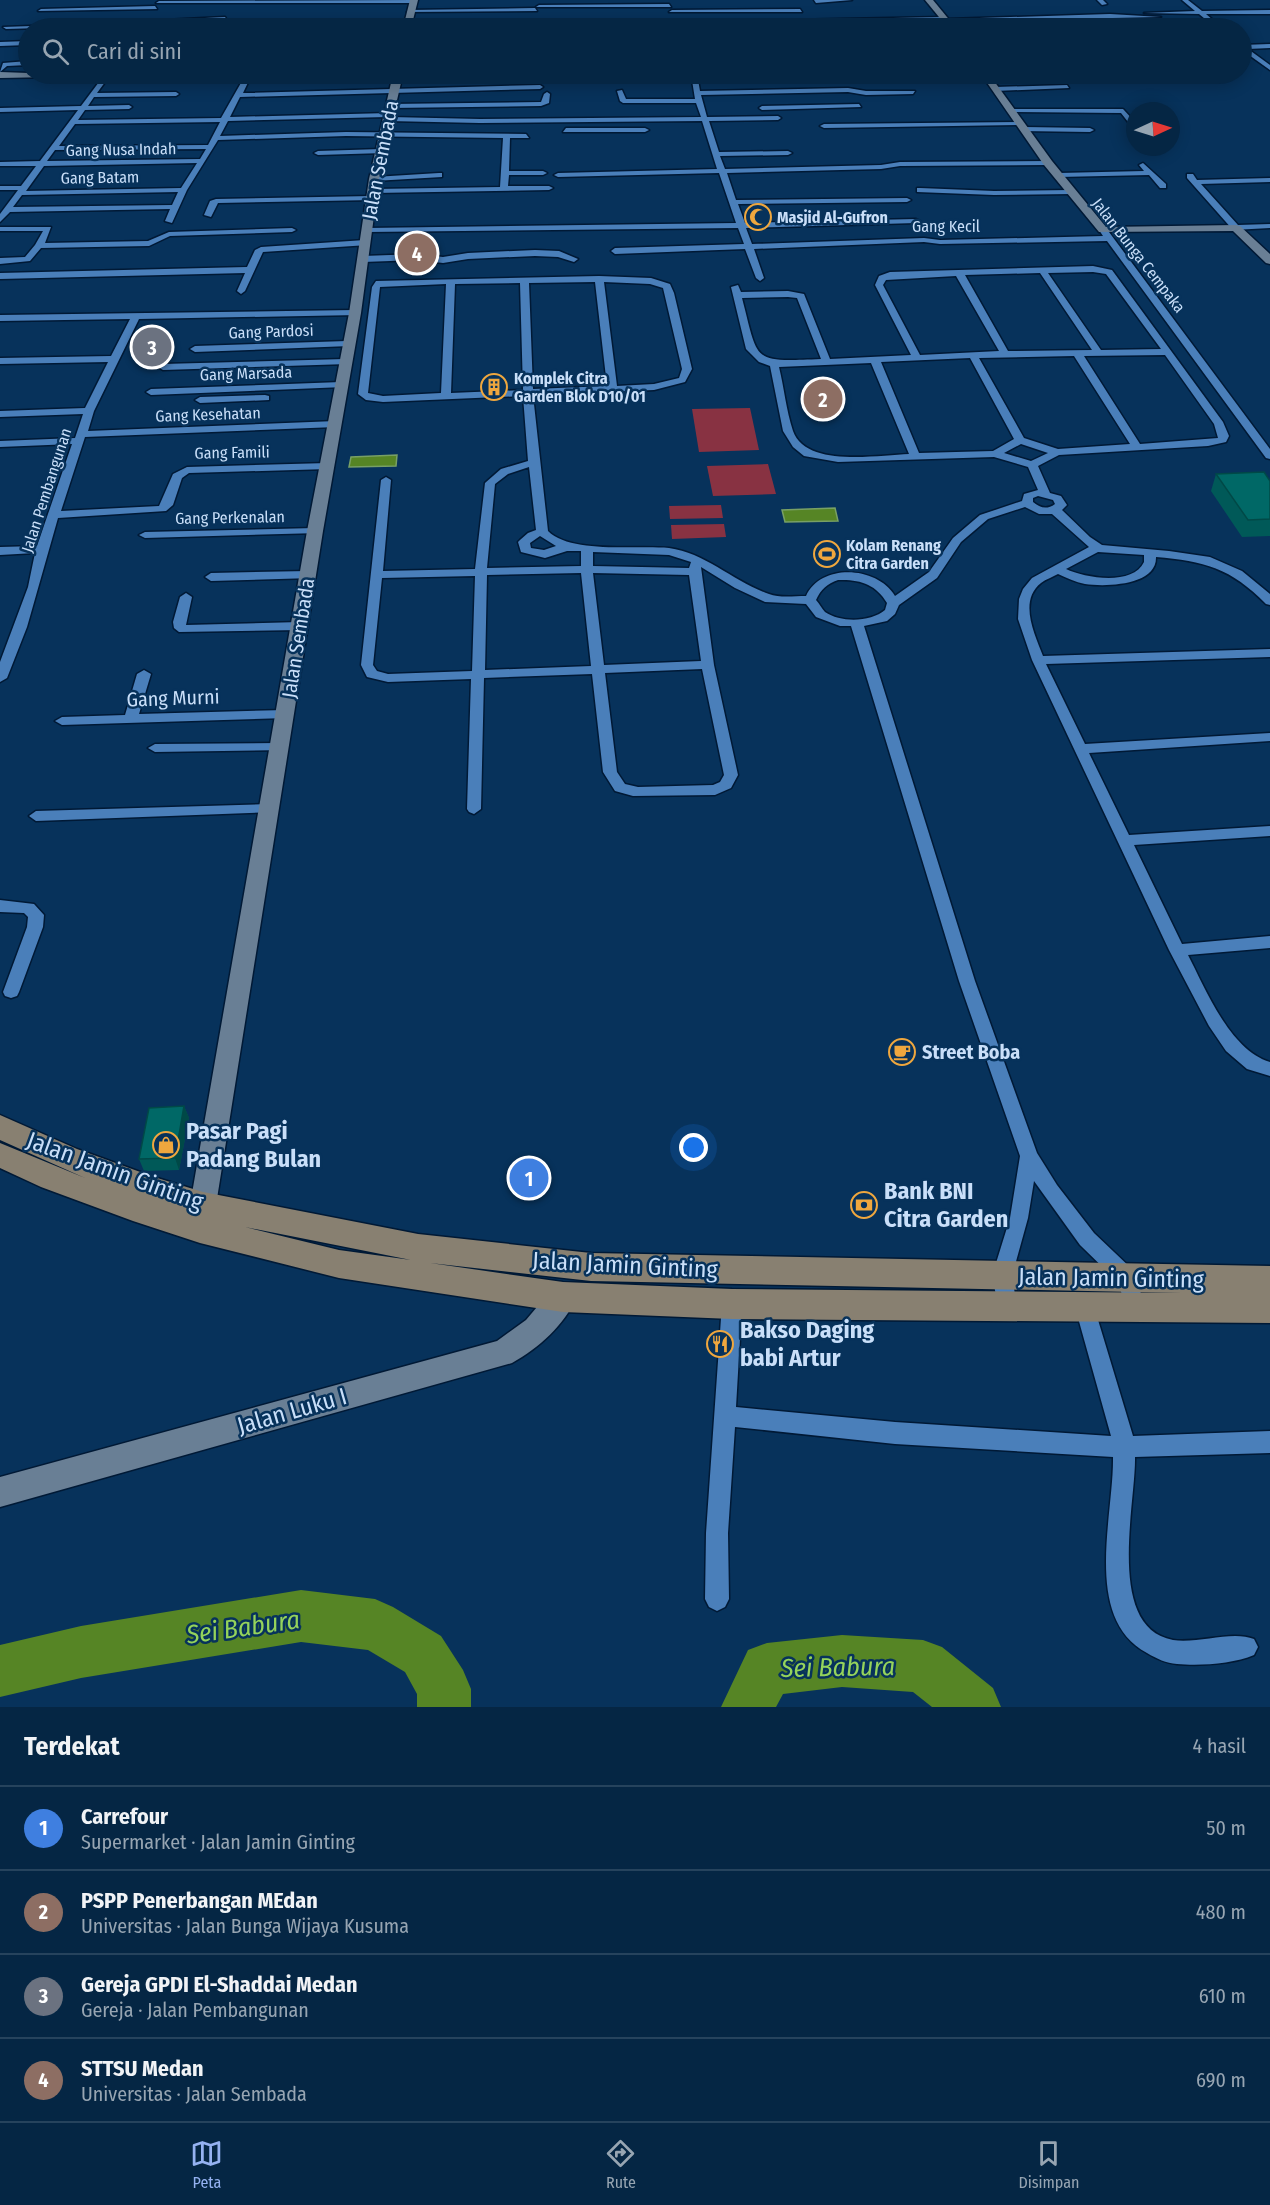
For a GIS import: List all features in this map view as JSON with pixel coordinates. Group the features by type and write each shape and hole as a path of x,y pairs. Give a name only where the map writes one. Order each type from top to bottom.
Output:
{"main road":[{"name":"Jalan Jamin Ginting","path":"0,1127 77,1162 153,1190 203,1205 418,1248 563,1265 1270,1280"},
{"name":"Jalan Jamin Ginting","path":"0,1155 51,1178 133,1208 200,1229 339,1264 563,1297 732,1304 1270,1308"}],"street":[{"path":"816,0 849,0"},
{"path":"929,0 944,18"},
{"path":"1185,0 1207,18"},
{"path":"41,11 158,4 413,1 409,18"},
{"path":"322,12 327,2"},
{"path":"148,18 158,4"},
{"path":"410,12 669,6 800,11"},
{"path":"1118,14 1270,12"},
{"path":"1064,18 1158,17"},
{"path":"6,27 18,27"},
{"path":"0,44 18,43"},
{"path":"1252,47 1270,46"},
{"path":"1252,54 1270,68"},
{"path":"2,66 18,64"},
{"path":"0,75 18,75"},
{"path":"0,220 100,84"},
{"path":"169,221 183,190 211,147 243,84"},
{"name":"Jalan Sembada","path":"203,1205 315,531 336,424 347,344 355,313 373,189 395,84"},
{"path":"696,84 716,154 760,278"},
{"name":"Jalan Bunga Cempaka","path":"992,84 1048,163 1105,234 1270,456"},
{"path":"237,95 540,87"},
{"path":"995,89 1067,87"},
{"path":"620,91 623,101 699,101 848,90 866,93 913,92"},
{"path":"92,95 176,94"},
{"path":"216,138 541,104 546,103 547,94"},
{"path":"699,101 712,109"},
{"path":"754,108 859,106"},
{"path":"0,110 129,107"},
{"path":"1011,111 1123,111 1126,115"},
{"path":"0,115 15,115 17,119"},
{"path":"64,117 74,120 778,118"},
{"path":"388,119 455,139 526,136"},
{"path":"824,126 1022,127 1046,130 1090,130"},
{"path":"698,130 708,129"},
{"path":"566,130 653,130"},
{"path":"1032,140 1047,139 1046,130"},
{"path":"504,189 507,136"},
{"path":"52,148 211,147"},
{"path":"318,153 381,151"},
{"path":"716,154 788,153"},
{"name":"Gang Nusa Indah","path":"0,164 202,161"},
{"path":"558,175 900,164 1048,163"},
{"path":"1143,165 1163,186"},
{"path":"506,173 543,173"},
{"path":"1059,175 1150,173"},
{"path":"208,215 215,201 298,200 373,189 439,175"},
{"path":"1270,180 1192,179 1236,228 1270,260"},
{"name":"Gang Batam","path":"0,188 20,191 183,190"},
{"path":"537,188 538,200"},
{"path":"373,189 549,188"},
{"path":"808,190 810,201"},
{"path":"920,190 994,193 1071,192"},
{"path":"298,200 299,191"},
{"path":"732,202 907,200"},
{"path":"7,210 175,207"},
{"path":"241,291 258,252 264,249 366,236 684,230 741,225 916,221"},
{"path":"1105,234 1270,226"},
{"path":"0,229 48,229 39,246 27,259 0,261"},
{"path":"39,246 149,243 170,234 292,230"},
{"name":"Gang Kecil","path":"615,250 1105,234"},
{"path":"363,259 418,257 442,260 468,256 535,253 559,254 574,259"},
{"path":"916,358 879,285 879,280 890,275 1093,269 1108,272 1219,424 1224,436 1222,440 1208,444 1057,452 1020,440 973,356"},
{"path":"0,276 249,270"},
{"path":"1042,270 1098,352"},
{"path":"959,273 1005,354"},
{"path":"599,279 612,389"},
{"path":"599,279 651,281 667,286 687,369 686,375 674,384 612,389 446,398 376,399 365,396 362,388 378,285 389,282 599,279"},
{"path":"524,280 529,394 542,532 548,538 566,547"},
{"path":"446,398 451,281"},
{"path":"827,363 801,296 737,291 751,349 762,360 774,364 827,363 1005,354 1168,352"},
{"path":"0,318 355,313"},
{"name":"Jalan Pembangunan","path":"0,678 21,627 34,587 42,549 89,411 136,316"},
{"name":"Gang Pardosi","path":"195,349 347,344"},
{"path":"1077,353 1137,447"},
{"path":"0,361 114,359"},
{"path":"875,360 915,456"},
{"path":"163,367 345,362"},
{"path":"774,364 788,431 792,440 804,453 814,457 838,459 996,454 1032,465 1057,452"},
{"path":"200,400 341,390"},
{"name":"Gang Marsada","path":"151,392 341,390"},
{"path":"0,414 89,411"},
{"name":"Gang Kesehatan","path":"0,444 336,424"},
{"path":"996,454 1020,440"},
{"path":"474,809 481,572 490,483 499,473 518,465 534,463"},
{"path":"1032,465 1045,494"},
{"name":"Gang Famili","path":"53,515 162,509 167,505 177,476 187,470 328,466"},
{"path":"386,480 367,665 372,674 388,678 708,665"},
{"path":"1027,503 1028,496 1045,494 1060,501 1061,505 1055,510"},
{"path":"1027,503 1035,509 1055,510 1097,548"},
{"path":"893,603 933,575 957,540 984,517 1027,503"},
{"name":"Gang Perkenalan","path":"146,535 315,531"},
{"path":"542,532 532,535 524,542 525,550 545,554 566,547 670,552 695,566 769,599 810,600"},
{"path":"587,548 587,569 610,772 615,784 627,791 705,791 726,785 731,769 708,665 695,566"},
{"path":"1270,601 1257,586 1235,569 1213,561 1190,556 1097,548 1069,560 1035,582 1027,592 1024,602 1024,617 1038,660 1177,950 1215,1021 1232,1046 1253,1064 1270,1069"},
{"path":"0,551 42,549"},
{"path":"1058,569 1083,580 1105,582 1126,579 1144,573 1150,563 1150,554"},
{"path":"376,575 695,566"},
{"path":"211,577 308,575"},
{"path":"850,577 867,579 881,585 890,594 893,603 891,611 883,618 857,624 831,619 820,614 810,600 812,590 820,582 850,577"},
{"path":"186,597 179,622 180,628 183,629 300,626"},
{"path":"857,624 967,981 1029,1156 1050,1191 1087,1239 1127,1277 1135,1307"},
{"path":"1038,660 1270,654"},
{"path":"131,718 144,674"},
{"name":"Gang Murni","path":"62,721 286,714"},
{"path":"1081,749 1270,737"},
{"path":"155,748 280,747"},
{"path":"36,816 269,809"},
{"path":"1125,840 1270,831"},
{"path":"0,906 28,908 36,915 35,927 10,993"},
{"path":"1177,950 1270,942"},
{"path":"1007,1307 1002,1276 1019,1218 1029,1156"},
{"name":"Jalan Luku I","path":"0,1492 502,1353 535,1332 563,1297"},
{"path":"717,1599 717,1533 732,1304"},
{"path":"1085,1307 1124,1446 1123,1499 1117,1575 1125,1612 1136,1631 1151,1643 1165,1650 1184,1653 1246,1647"},
{"path":"726,1416 895,1433 1124,1446 1270,1442"}],"shaded area":[{"path":"750,408 759,450 699,452 692,409"},
{"path":"397,455 396,466 349,467 351,457"},
{"path":"768,464 776,494 713,496 707,466"},
{"path":"721,505 723,518 670,519 669,506"},
{"path":"835,508 838,521 785,522 782,510"},
{"path":"724,524 726,537 672,539 671,525"}],"building":[{"path":"1264,472 1270,481 1270,519 1248,520 1216,474"},
{"name":"Pasar Pagi Padang Bulan","path":"184,1106 175,1158 139,1159 149,1108"}],"waterway":[{"name":"Sei Babura","path":"0,1671 81,1652 301,1616 375,1625 423,1654 444,1689 444,1707"},
{"name":"Sei Babura","path":"748,1707 767,1669 842,1661 923,1666 974,1707"}],"place":[{"name":"Masjid Al-Gufron","path":"758,217"},
{"name":"STTSU Medan","path":"417,253"},
{"name":"Gereja GPDI El-Shaddai Medan","path":"152,347"},
{"name":"Komplek Citra Garden Blok D10/01","path":"494,387"},
{"name":"PSPP Penerbangan MEdan","path":"823,399"},
{"name":"Kolam Renang Citra Garden","path":"827,554"},
{"name":"Street Boba","path":"902,1052"},
{"name":"Pasar Pagi Padang Bulan","path":"166,1145"},
{"name":"Carrefour","path":"529,1178"},
{"name":"Bank BNI Citra Garden","path":"864,1205"},
{"name":"Bakso Daging babi Artur","path":"720,1344"}]}
